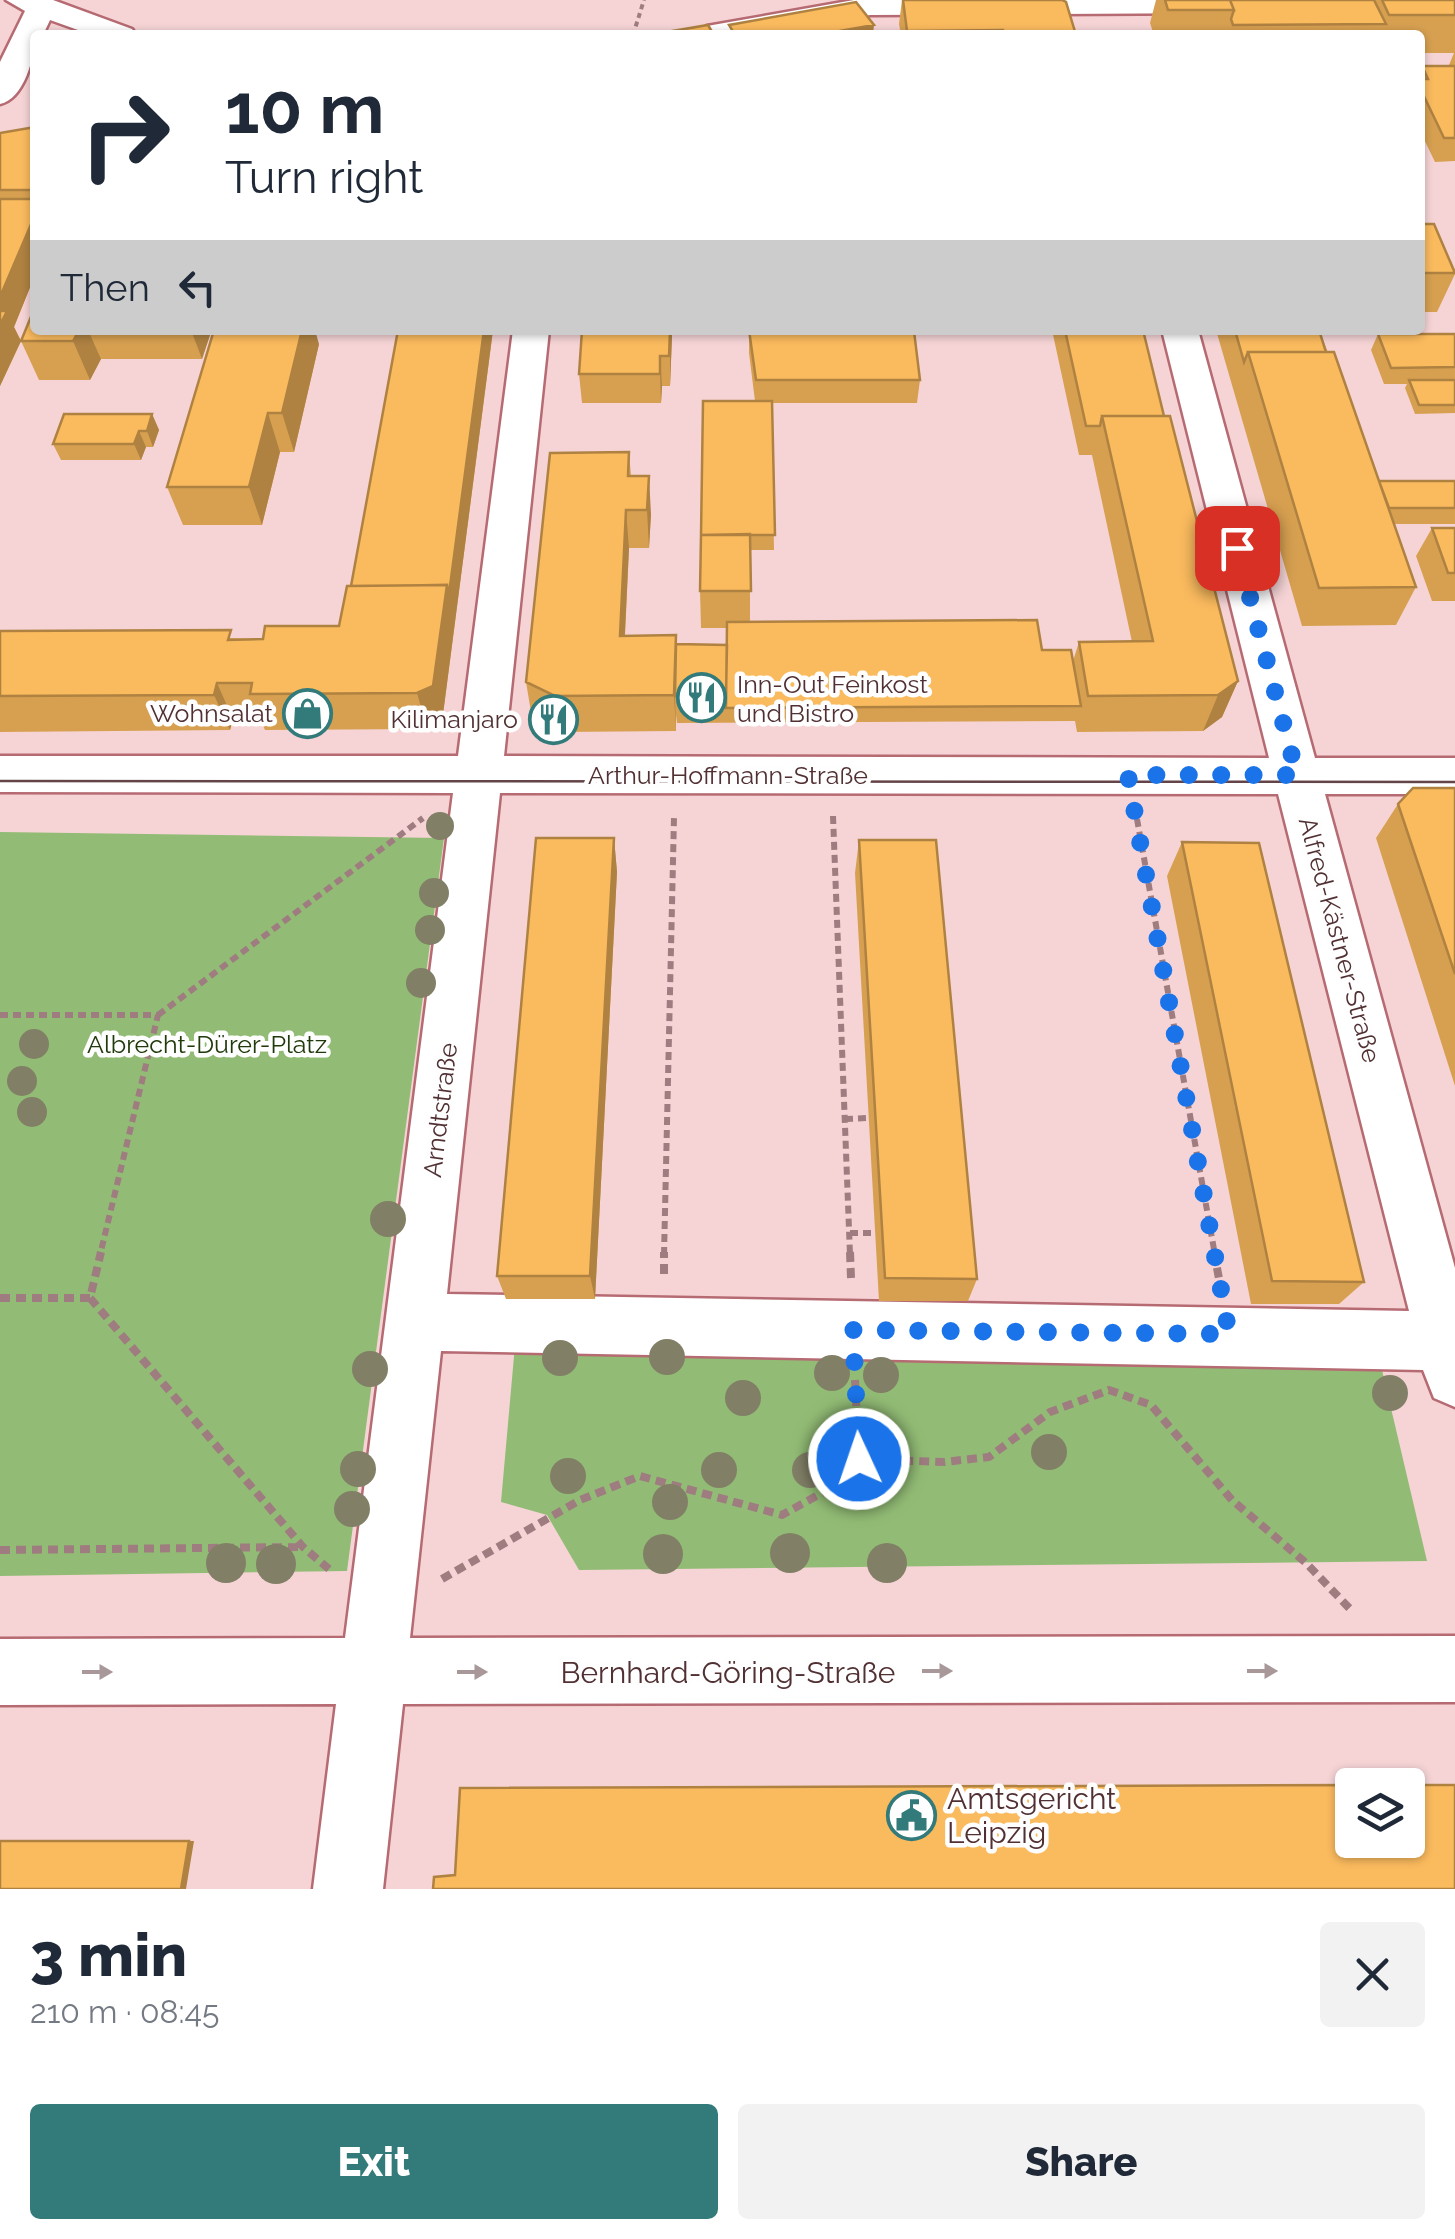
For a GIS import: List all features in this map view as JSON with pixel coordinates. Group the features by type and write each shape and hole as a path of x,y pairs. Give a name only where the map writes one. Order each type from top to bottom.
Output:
{"street":[{"path":"1094,2 1101,30"},
{"path":"0,95 32,3 107,30"},
{"path":"735,30 870,6 1259,4"},
{"name":"Arndtstraße","path":"348,1889 530,335"},
{"name":"Alfred-Kästner-Straße","path":"1181,335 1450,1359"},
{"name":"Arthur-Hoffmann-Straße","path":"0,774 1455,776"},
{"path":"415,1322 1229,1334 1450,1359"},
{"name":"Bernhard-Göring-Straße","path":"0,1672 378,1642 1432,1670"}],"path":[{"path":"634,30 644,0"},
{"path":"1128,775 1229,1334"},
{"path":"662,1324 675,776"},
{"path":"0,1015 158,1015 402,834"},
{"path":"378,1642 580,1500 640,1476 782,1516 840,1483 859,1459 835,864"},
{"path":"90,1298 158,1015"},
{"path":"845,1120 868,1118"},
{"path":"850,1232 874,1233"},
{"path":"0,1298 90,1298 303,1547 0,1550"},
{"path":"859,1459 944,1462 989,1457 1050,1412 1108,1390 1151,1405 1232,1500 1432,1670"}],"green space":[{"name":"Albrecht-Dürer-Platz","path":"0,832 444,838 347,1571 0,1576"},
{"path":"515,1345 1378,1353 1427,1561 579,1570 547,1515 501,1502"}],"building":[{"path":"903,0 1062,0 1074,30 1003,30 907,30"},
{"path":"1165,0 1230,0 1234,10 1168,10"},
{"path":"1230,0 1374,0 1386,24 1233,25"},
{"path":"1382,0 1455,0 1455,15 1389,15"},
{"path":"856,2 874,25 846,30 732,30 729,25"},
{"path":"708,25 711,30 678,30"},
{"path":"1425,66 1455,66 1455,138 1444,138 1425,98"},
{"path":"30,128 30,190 0,190 0,133"},
{"path":"0,199 30,199 30,227 0,297"},
{"path":"1425,224 1434,224 1455,273 1425,273"},
{"path":"30,319 30,335 76,335 73,341 21,341"},
{"path":"1455,334 1455,367 1391,368 1378,335"},
{"path":"213,335 301,335 282,413 268,413 249,487 167,487"},
{"path":"397,335 483,335 449,594 447,585 351,586"},
{"path":"582,335 670,335 669,356 660,356 660,374 579,374"},
{"path":"750,335 914,335 920,380 756,380"},
{"path":"1066,335 1144,335 1164,416 1102,416 1100,426 1086,426"},
{"path":"1236,335 1321,335 1326,352 1248,352 1244,362"},
{"path":"1248,352 1334,352 1416,587 1319,588"},
{"path":"1409,380 1455,380 1455,405 1419,405"},
{"path":"703,401 772,401 775,535 701,535"},
{"path":"64,414 152,414 147,431 139,431 134,444 53,444"},
{"path":"1102,416 1170,416 1238,681 1218,695 1088,696 1079,642 1153,641"},
{"path":"629,452 628,476 649,476 647,510 626,510 620,636 676,635 674,695 555,696 526,682 550,453"},
{"path":"1379,481 1455,481 1455,508 1389,508"},
{"path":"1432,528 1455,528 1455,573 1448,573"},
{"path":"750,534 751,591 700,591 701,535"},
{"path":"447,585 433,686 417,693 250,694 252,683 217,683 214,695 0,696 0,631 231,630 228,640 263,639 265,626 339,626 347,586"},
{"path":"1037,620 1042,650 1071,650 1081,706 726,708 727,622"},
{"path":"676,644 727,645 726,696 675,696"},
{"path":"1413,788 1455,788 1455,974 1398,804"},
{"path":"536,838 614,838 590,1276 497,1276"},
{"path":"859,840 936,840 977,1279 885,1278"},
{"path":"1182,842 1259,843 1364,1282 1272,1281"},
{"name":"Amtsgericht Leipzig","path":"1335,1785 1335,1858 1425,1858 1425,1785 1455,1785 1455,1889 433,1889 434,1877 455,1875 460,1788"},
{"path":"0,1841 189,1841 181,1889 0,1889"}],"tram line":[{"path":"0,781 1455,782"}],"place":[{"name":"Inn-Out Feinkost und Bistro","path":"702,698"},
{"name":"Wohnsalat","path":"308,713"},
{"name":"Kilimanjaro","path":"553,719"},
{"name":"Amtsgericht Leipzig","path":"912,1815"}],"route":[{"path":"859,1459 853,1330 1229,1334 1128,775 1297,775 1237,548"}]}
